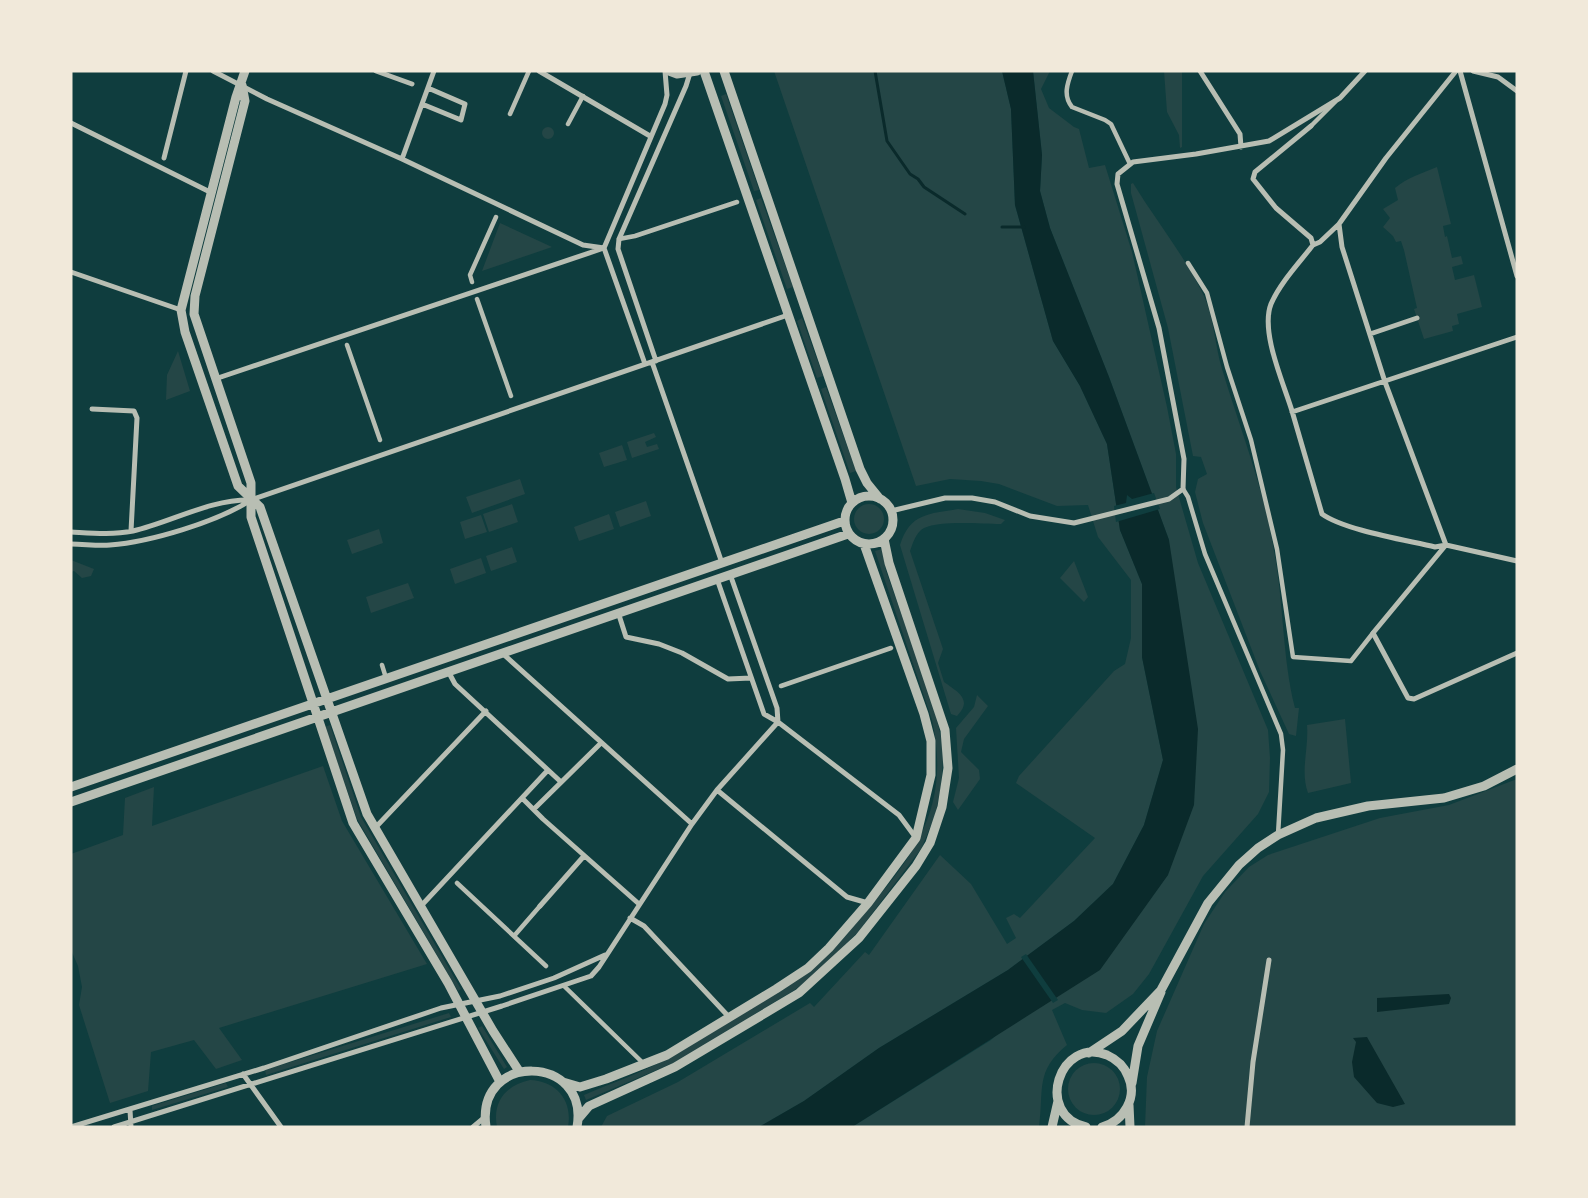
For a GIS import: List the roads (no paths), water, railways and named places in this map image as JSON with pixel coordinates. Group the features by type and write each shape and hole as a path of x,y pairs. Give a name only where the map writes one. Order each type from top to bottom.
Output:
{"street":[{"path":"164,158 186,71"},
{"path":"213,71 267,99 402,159 583,245 604,248"},
{"path":"245,71 242,85 236,97 182,310 186,337 238,486 260,507 367,814 476,1002 519,1071"},
{"path":"376,71 412,84"},
{"path":"402,159 434,71"},
{"path":"510,114 529,71"},
{"path":"540,71 650,136"},
{"path":"645,364 604,248 668,94 667,71 693,72 619,239 618,249 722,563"},
{"path":"704,71 846,479 852,503"},
{"path":"724,71 860,469 867,483 880,498 891,511 892,526 884,539 871,544 864,544 848,534 844,521 845,515 852,503 865,496 880,498"},
{"path":"1072,71 1066,93 1069,104 1111,124 1130,164"},
{"path":"1200,71 1240,134 1242,147"},
{"path":"1313,245 1311,238 1276,208 1252,179 1254,172 1311,126 1365,71"},
{"path":"1458,71 1386,158 1339,224 1320,242 1313,245 1286,281 1271,304 1269,328 1274,357 1322,514 1328,518 1355,527 1435,547 1446,545 1517,561"},
{"path":"1458,71 1517,276"},
{"path":"1473,71 1498,77 1517,91"},
{"path":"242,85 246,101 195,296 194,314 251,483 251,517 353,823 459,1004 500,1082"},
{"path":"422,104 461,120 465,104 428,88"},
{"path":"568,124 583,96"},
{"path":"1278,835 1283,750 1280,734 1205,554 1188,497 1183,489 1184,458 1159,328 1117,184 1118,174 1130,164 1145,160 1242,147 1269,140 1340,98"},
{"path":"71,123 212,193"},
{"path":"619,239 635,236 737,202"},
{"path":"472,282 470,275 496,217"},
{"path":"1339,224 1342,247 1370,334 1446,545"},
{"path":"216,379 604,248"},
{"path":"1188,263 1207,293 1227,367 1251,440 1277,549 1294,657 1352,661 1446,545"},
{"path":"71,272 182,310"},
{"path":"477,299 511,396"},
{"path":"71,544 109,545 149,539 234,511 251,500 788,315"},
{"path":"1370,334 1417,318"},
{"path":"1292,412 1386,382 1517,336"},
{"path":"347,345 380,440"},
{"path":"92,409 134,411 137,418 131,531"},
{"path":"891,511 945,498 972,498 995,502 1030,516 1074,523 1169,499 1183,489"},
{"path":"71,532 100,534 131,531 231,500 251,500"},
{"path":"71,787 313,702 844,521"},
{"path":"71,802 848,534"},
{"path":"578,1123 588,1106 675,1067 800,993 859,938 933,844 942,807 948,768 945,730 889,563 884,539"},
{"path":"486,1127 487,1104 500,1082 519,1071 535,1070 550,1074 563,1082 580,1087 666,1055 808,968 829,948 868,903 916,838 931,775 931,741 924,714 864,544"},
{"path":"114,1127 131,1124 249,1084 482,1012 590,976 599,967 605,954 717,790 778,722 777,708 730,574"},
{"path":"717,578 764,714 778,722 899,815 916,838"},
{"path":"618,612 626,637 659,644 682,653 728,679 751,678"},
{"path":"1373,633 1408,698 1414,699 1517,653"},
{"path":"781,686 891,648"},
{"path":"502,652 600,744 692,824"},
{"path":"382,665 386,678"},
{"path":"448,671 455,684 561,782"},
{"path":"375,828 486,711"},
{"path":"534,809 600,744"},
{"path":"421,906 548,770"},
{"path":"1130,1127 1129,1105 1138,1046 1161,990 1208,903 1239,864 1258,848 1301,823 1338,812 1444,798 1484,786 1517,770"},
{"path":"717,790 847,896 868,903"},
{"path":"522,798 639,904"},
{"path":"514,936 584,856"},
{"path":"457,883 546,966"},
{"path":"630,918 644,926 729,1017"},
{"path":"71,1127 130,1110 459,1004 476,1002 554,978 605,954"},
{"path":"1247,1127 1253,1062 1269,960"},
{"path":"564,986 644,1064"},
{"path":"1052,1127 1058,1101 1057,1084 1065,1066 1072,1060 1089,1053 1122,1032 1161,990"},
{"path":"1089,1053 1102,1053 1113,1058 1123,1066 1129,1077 1132,1089"},
{"path":"243,1074 281,1127"},
{"path":"563,1082 572,1093 577,1105 578,1123"},
{"path":"1058,1101 1067,1117 1086,1127"},
{"path":"1102,1127 1119,1118 1129,1105"},
{"path":"130,1110 131,1124"},
{"path":"473,1127 485,1117"}],"waterway":[{"path":"875,71 887,141 910,174 918,179 924,187 965,214"},
{"path":"1002,227 1024,227"}]}
